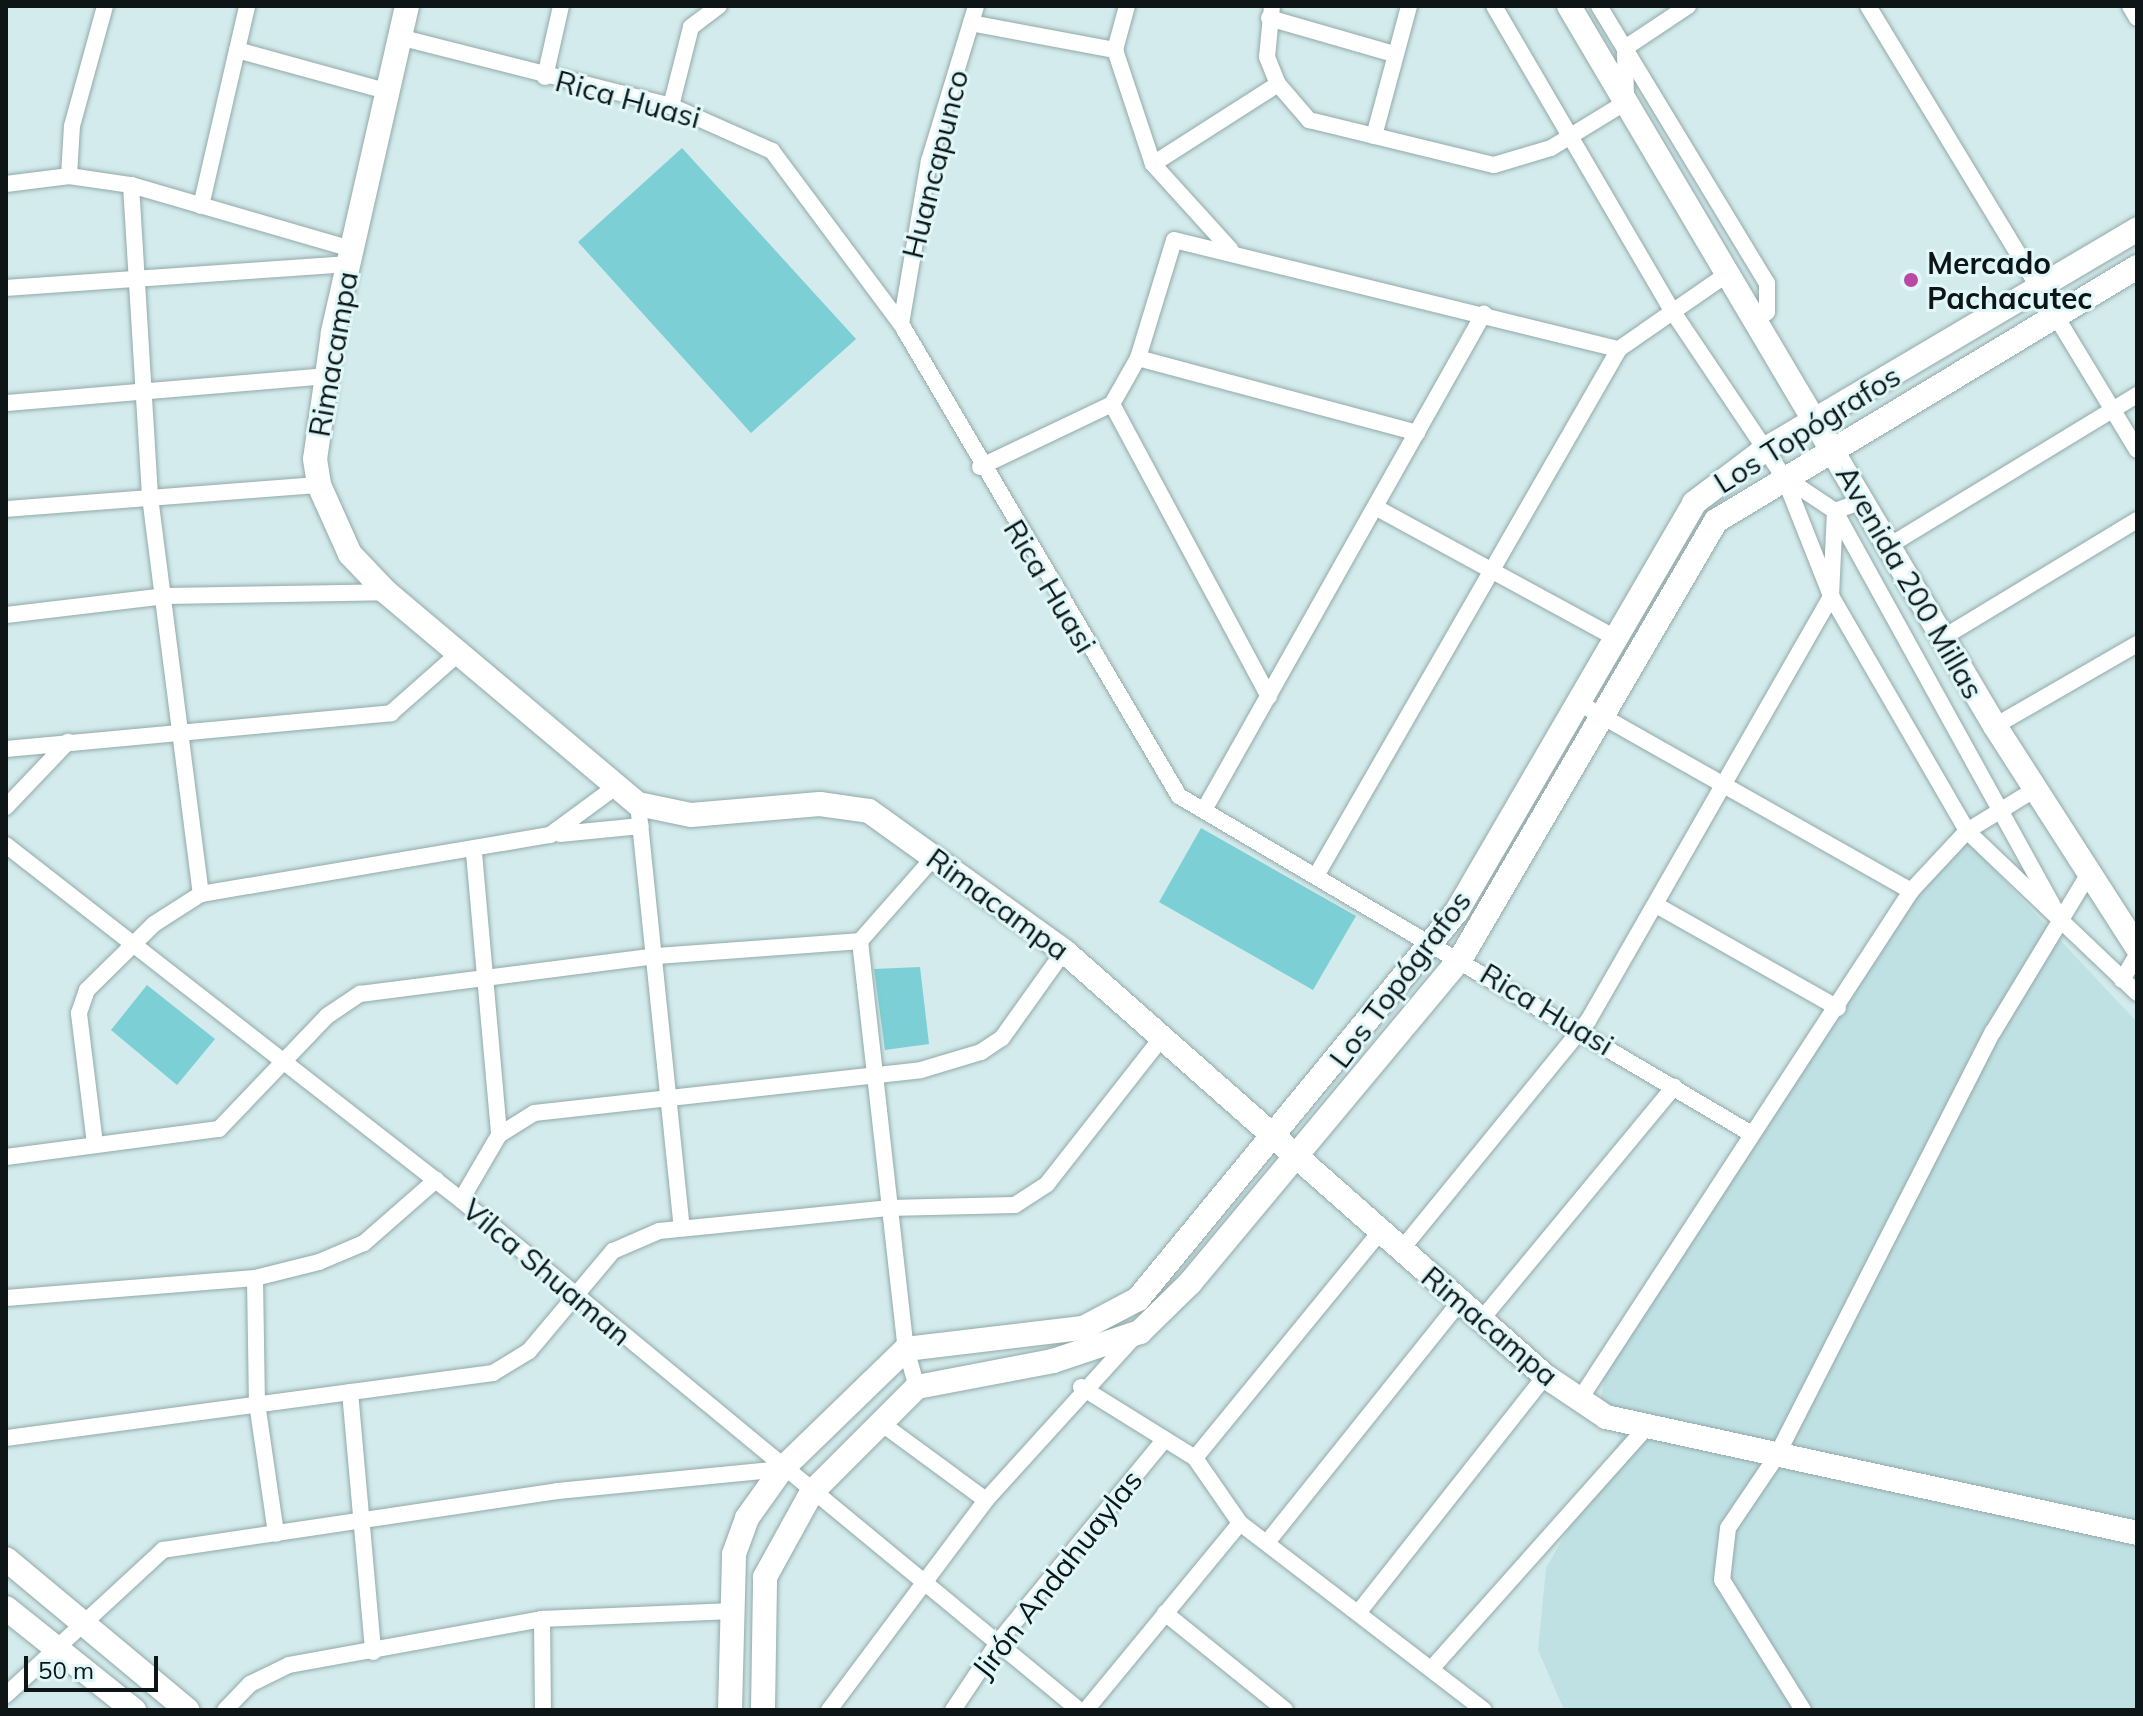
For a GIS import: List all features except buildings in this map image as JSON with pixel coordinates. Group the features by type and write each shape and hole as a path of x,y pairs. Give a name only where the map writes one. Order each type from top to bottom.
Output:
{"main road":[{"name":"Rimacampa","path":"407,6 326,376 319,485 350,554 386,592 618,785 640,815 851,806 934,857 1064,951 1163,1036 1274,1140 1545,1376 1606,1417 1776,1457 2137,1533"},
{"name":"Avenida 200 Millas","path":"1569,6 1730,272 1887,547 1995,726 2087,877 2137,947"},
{"name":"Los Topógrafos","path":"906,1349 1104,1320 1138,1299 1274,1140 1433,941 1694,503 1764,450 2137,229"},
{"name":"Los Topógrafos","path":"917,1387 1053,1361 1140,1332 1297,1158 1461,958 1716,521 1831,447 2137,267"},
{"path":"730,1710 731,1611 738,1542 782,1469 906,1349"},
{"path":"763,1710 765,1577 812,1492 917,1387"},
{"path":"6,1559 187,1710"},
{"path":"6,1608 134,1710"}],"street":[{"path":"69,176 72,126 105,6"},
{"path":"201,206 247,6"},
{"path":"545,77 561,6"},
{"path":"671,106 691,27 719,6"},
{"name":"Huancapunco","path":"901,324 929,161 976,6"},
{"path":"1127,6 1115,50 1153,164 1230,249"},
{"path":"1374,136 1409,6"},
{"path":"1494,6 1673,312 1784,477 1831,596 1967,831 2137,993"},
{"path":"1599,6 1767,283 1767,312 1756,320"},
{"path":"1625,48 1688,6"},
{"path":"1868,6 2137,450"},
{"path":"2130,6 2137,18"},
{"path":"1394,54 1270,12 1267,57 1278,84 1309,120 1494,165 1526,160 1571,137 1626,102 1625,48"},
{"path":"971,23 1115,50"},
{"name":"Rica Huasi","path":"399,37 545,77 671,106 772,151 901,324 980,467 1140,737 1179,796 1433,941 1750,1133"},
{"path":"237,50 386,91"},
{"path":"1153,164 1278,84"},
{"path":"6,184 69,176 131,185 350,257"},
{"path":"131,185 146,391 150,497 166,596 201,894"},
{"path":"980,467 1112,404 1138,358 1174,240 1230,249 1619,349"},
{"path":"6,288 350,257"},
{"path":"1316,876 1489,570 1619,349 1730,272"},
{"path":"1204,810 1377,508 1484,313"},
{"path":"1138,358 1417,433"},
{"path":"6,403 326,376"},
{"path":"1887,547 2137,395"},
{"path":"1112,404 1269,697"},
{"path":"1784,477 1835,511 2004,808 2060,920"},
{"path":"6,509 319,485"},
{"path":"1835,511 1862,501"},
{"path":"1377,508 1614,637"},
{"path":"1401,1250 1581,1029 1656,905 1831,596 1835,511"},
{"path":"1944,637 2137,520"},
{"path":"6,615 166,596 386,592"},
{"path":"1995,726 2137,644"},
{"path":"6,749 180,730 391,713 458,654"},
{"path":"1577,702 1725,782 1911,891"},
{"path":"6,807 68,742"},
{"path":"550,835 618,785"},
{"path":"1580,1399 1750,1133 1838,1008 1911,891 1967,831 2034,790"},
{"path":"95,1144 79,1013 87,990 133,944 201,894 474,853 640,815 658,956 682,1228"},
{"name":"Vilca Shuaman","path":"6,845 285,1066 461,1200 782,1469 999,1641 1079,1710"},
{"path":"474,853 499,1135"},
{"path":"6,1157 219,1129 285,1066 327,1016 360,994 658,956 860,941 934,857"},
{"path":"1803,1710 1722,1580 1728,1528 1776,1457 1993,1032 2087,877"},
{"path":"1656,905 1838,1008"},
{"path":"860,941 906,1349 917,1387"},
{"path":"461,1200 499,1135 561,1106 877,1074 981,1052 1002,1038 1064,951"},
{"path":"2122,980 2137,955"},
{"path":"6,1438 493,1373 529,1351 613,1251 635,1237 682,1228 888,1208 1030,1200 1163,1036"},
{"path":"1481,1320 1674,1087"},
{"path":"6,1298 255,1278 364,1243 436,1180"},
{"path":"1195,1458 1380,1232"},
{"path":"255,1278 257,1403 276,1534"},
{"path":"1269,1540 1460,1302"},
{"path":"829,1710 986,1500 1081,1387 1140,1332"},
{"path":"1358,1613 1545,1376"},
{"path":"1081,1387 1195,1458 1235,1504 1240,1523 1269,1540 1484,1710"},
{"path":"350,1392 365,1524 373,1652"},
{"path":"881,1423 986,1500"},
{"path":"1432,1668 1647,1427"},
{"name":"Jirón Andahuaylas","path":"953,1710 999,1641 1165,1439"},
{"path":"6,1695 52,1647 87,1625 163,1550 365,1524 558,1491 782,1469"},
{"path":"1086,1710 1240,1523"},
{"path":"225,1710 268,1671 542,1619 731,1611"},
{"path":"1165,1613 1285,1710"},
{"path":"542,1619 543,1710"}],"shaded area":[{"path":"682,148 856,339 751,433 578,242"},
{"path":"1201,828 1356,916 1313,990 1159,902"},
{"path":"1955,828 2137,1022 2137,1710 1564,1710 1538,1650 1546,1568 1620,1439 1601,1397 1606,1365"},
{"path":"920,967 929,1044 885,1050 874,969"},
{"path":"147,985 215,1039 177,1085 111,1030"}],"place":[{"name":"Mercado Pachacutec","path":"1911,280"}]}
